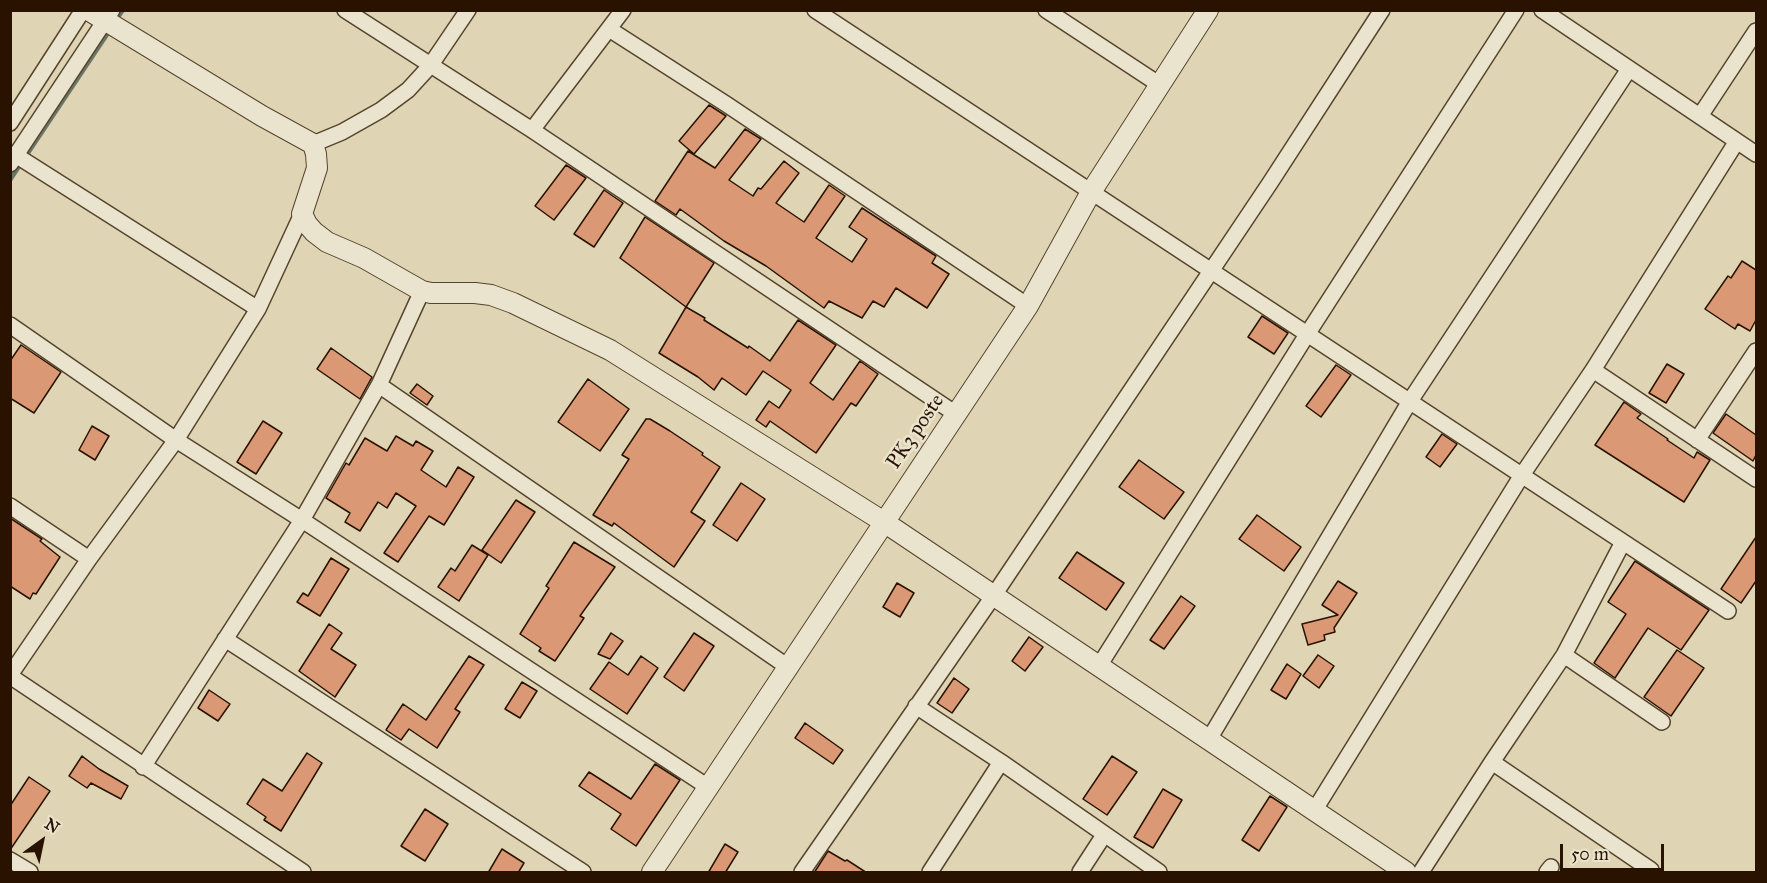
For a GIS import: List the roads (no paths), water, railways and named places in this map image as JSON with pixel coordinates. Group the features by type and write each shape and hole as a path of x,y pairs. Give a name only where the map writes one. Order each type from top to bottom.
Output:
{"street":[{"path":"10,123 83,10"},
{"path":"345,10 532,130 956,414"},
{"path":"313,144 342,132 381,110 408,90 430,66 468,10"},
{"path":"532,130 623,10"},
{"path":"815,10 1728,610"},
{"path":"1047,10 1160,85"},
{"name":"PK3 poste","path":"652,873 1028,306 1091,192 1208,10"},
{"path":"802,873 994,595 1212,270 1382,10"},
{"path":"1099,666 1308,333 1516,10"},
{"path":"1542,10 1756,154"},
{"path":"258,309 14,160 102,14 262,116 313,144 317,168 302,214 258,309 176,440 89,559 10,676 303,873"},
{"path":"609,29 726,104 1028,306"},
{"path":"1700,116 1756,31"},
{"path":"1208,741 1410,401 1629,69"},
{"path":"1314,811 1521,475 1593,370 1737,141"},
{"path":"302,214 307,224 327,242 364,258 422,291 431,294 491,295 513,303 610,350 884,522 1406,873"},
{"path":"143,767 302,520 379,385 422,291"},
{"path":"10,325 176,440 302,520 708,788"},
{"path":"1697,440 1756,351"},
{"path":"1593,370 1756,479"},
{"path":"379,385 788,667"},
{"path":"10,506 89,559"},
{"path":"1421,873 1564,655 1623,542"},
{"path":"225,639 583,873"},
{"path":"1564,655 1662,722"},
{"path":"916,706 1001,762 1159,873"},
{"path":"930,873 1001,762"},
{"path":"1492,762 1651,870"},
{"path":"1080,873 1104,835"},
{"path":"10,860 30,873"}],"waterway":[{"path":"116,20 123,10"},
{"path":"10,180 110,30"}]}
